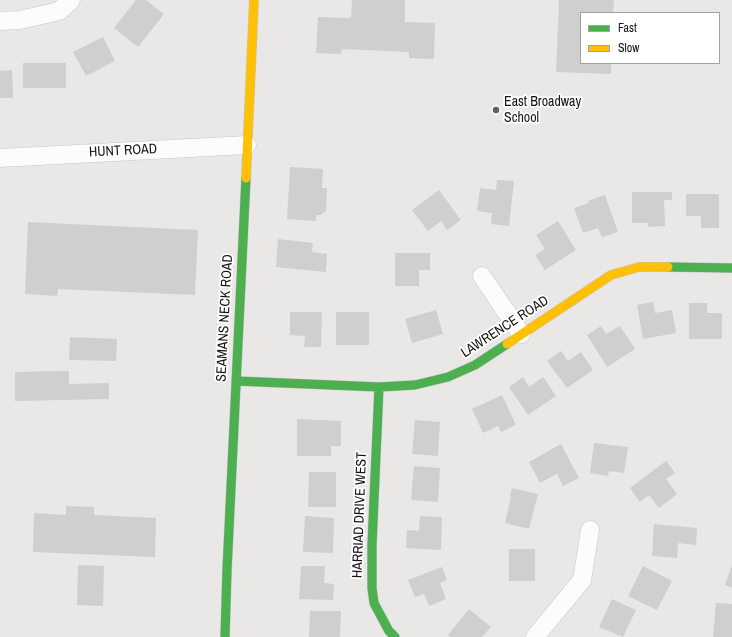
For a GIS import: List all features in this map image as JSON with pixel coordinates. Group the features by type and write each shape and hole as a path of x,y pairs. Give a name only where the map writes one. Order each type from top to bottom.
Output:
{"street":[{"path":"0,21 20,20 59,11 70,0"},
{"name":"SEAMANS NECK ROAD","path":"225,637 254,0"},
{"name":"HUNT ROAD","path":"0,158 247,145"},
{"name":"LAWRENCE ROAD","path":"236,381 379,387 415,385 448,377 475,365 611,275 639,267 732,268"},
{"path":"482,276 521,334"},
{"name":"HARRIAD DRIVE WEST","path":"379,387 372,545 372,588 374,603 389,631 395,637"},
{"path":"535,637 582,580 590,530"}],"building":[{"path":"136,0 146,0 164,14 138,47 114,28"},
{"path":"352,0 405,0 405,22 435,23 434,59 409,58 409,52 342,49 341,54 316,53 318,17 351,18"},
{"path":"559,0 614,0 613,12 580,12 580,64 611,64 611,74 556,72"},
{"path":"103,37 115,61 86,76 73,52"},
{"path":"23,63 66,63 66,88 23,88"},
{"path":"12,70 13,98 0,98 0,71"},
{"path":"290,167 323,169 322,188 327,188 326,211 321,215 316,215 316,221 287,219"},
{"path":"497,180 514,181 509,226 491,224 492,213 477,211 480,188 496,190"},
{"path":"439,190 461,220 447,230 441,221 428,231 412,210"},
{"path":"632,192 672,192 672,200 664,200 665,226 648,227 648,223 632,223"},
{"path":"686,194 719,194 719,228 701,228 701,216 686,216"},
{"path":"605,195 618,232 602,237 598,228 583,233 574,208"},
{"path":"558,221 576,250 545,270 535,255 545,249 536,235"},
{"path":"28,222 198,230 195,295 58,289 57,296 25,294"},
{"path":"278,239 313,243 312,252 327,254 326,272 276,267"},
{"path":"395,253 430,253 430,270 419,270 419,286 395,286"},
{"path":"653,302 655,313 672,310 676,333 643,339 637,305"},
{"path":"689,303 707,303 707,313 722,313 722,339 689,339"},
{"path":"436,310 443,334 412,343 405,319"},
{"path":"290,312 322,312 321,347 304,347 305,336 290,335"},
{"path":"336,312 369,312 369,345 336,345"},
{"path":"601,326 606,334 620,326 635,349 607,367 587,335"},
{"path":"70,337 117,339 116,361 69,360"},
{"path":"561,351 568,361 581,352 593,370 567,388 547,361"},
{"path":"69,371 69,384 109,383 109,399 15,401 15,372"},
{"path":"523,377 529,387 543,377 556,396 528,415 509,387"},
{"path":"502,395 516,425 501,432 498,426 483,433 472,409"},
{"path":"297,419 341,421 341,446 331,446 331,456 297,456"},
{"path":"415,420 440,422 438,456 412,454"},
{"path":"594,443 628,447 624,473 609,471 608,476 590,473"},
{"path":"561,444 579,478 563,486 557,474 540,483 529,462"},
{"path":"666,461 675,473 666,479 677,494 659,508 649,495 640,502 630,488"},
{"path":"414,466 440,468 438,502 411,500"},
{"path":"309,472 336,472 336,507 308,507"},
{"path":"512,488 538,494 529,529 505,523"},
{"path":"66,506 94,507 94,515 156,518 155,557 33,552 34,513 66,515"},
{"path":"305,516 334,518 333,553 303,552"},
{"path":"420,516 442,517 441,550 406,548 407,530 419,531"},
{"path":"654,524 697,528 696,545 678,543 677,558 652,556"},
{"path":"509,549 535,549 535,581 509,581"},
{"path":"78,565 104,566 103,606 77,605"},
{"path":"732,565 732,588 725,585"},
{"path":"301,566 325,566 324,583 334,584 333,600 299,599"},
{"path":"643,566 672,581 657,610 628,596"},
{"path":"442,567 447,580 440,583 446,599 429,606 424,594 415,597 408,580"},
{"path":"612,599 636,610 623,637 599,627"},
{"path":"716,603 732,604 732,637 713,637"},
{"path":"469,609 491,627 482,637 450,637 448,635"},
{"path":"310,611 341,611 340,637 309,637"}],"traffic: fast":[{"path":"225,637 246,178"},
{"path":"668,267 732,268"},
{"path":"236,381 379,387 415,385 448,377 475,365 507,344"},
{"path":"379,387 372,545 372,588 374,603 389,631 395,637"}],"traffic: slow":[{"path":"246,178 254,0"},
{"path":"507,344 611,275 639,267 668,267"}],"place":[{"name":"East Broadway School","path":"496,110"}]}
